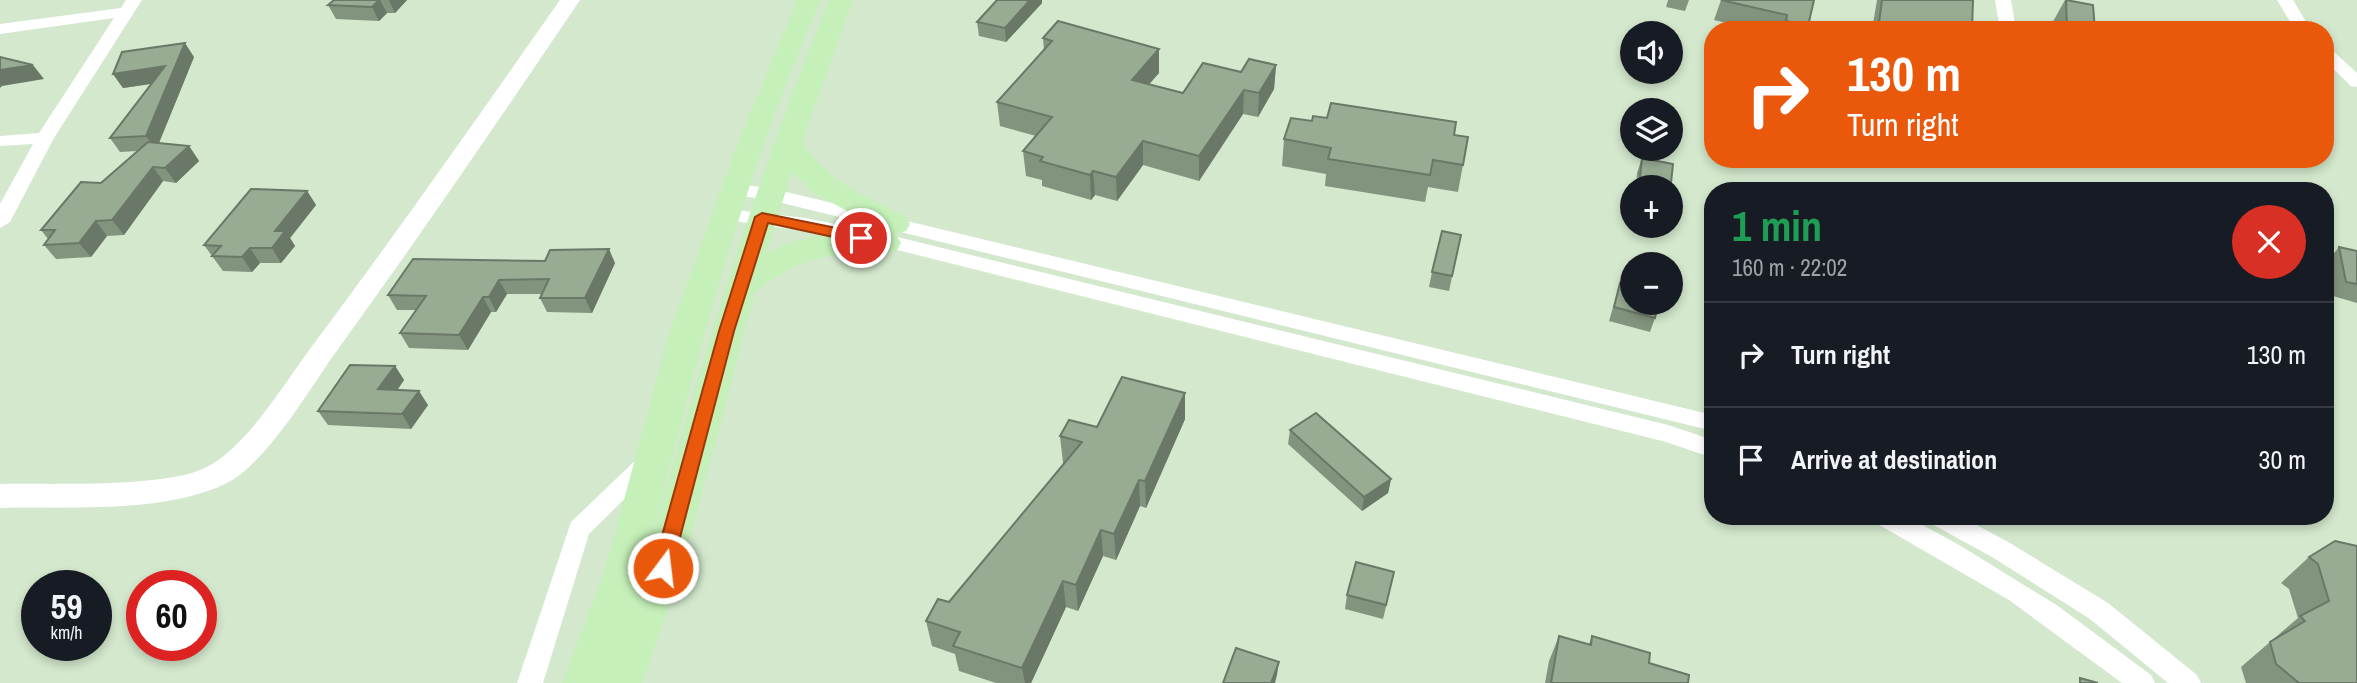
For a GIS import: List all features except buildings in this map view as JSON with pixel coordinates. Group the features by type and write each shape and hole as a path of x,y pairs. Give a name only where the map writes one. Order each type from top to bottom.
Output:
{"main road":[{"path":"583,683 624,570 685,337 730,202 791,39 809,0"},
{"path":"621,683 663,568 740,287 766,205 841,0"},
{"path":"788,141 801,166 824,186 890,233"},
{"path":"740,287 772,262 802,247 890,233"}],"street":[{"path":"0,496 167,489 216,476 237,459 264,431 406,238 569,0"},
{"path":"2003,0 2006,21"},
{"path":"2285,0 2298,21"},
{"path":"0,29 131,6"},
{"path":"0,222 45,138 131,6"},
{"path":"2334,60 2357,82"},
{"path":"0,141 45,138"},
{"path":"730,202 766,205 1704,421"},
{"path":"730,202 766,205"},
{"path":"890,233 1704,447"},
{"path":"530,683 579,529 656,455"},
{"path":"1900,525 2005,582 2069,625 2143,683"},
{"path":"1955,525 2001,550 2099,611 2188,683"}],"route":[{"path":"663,568 727,331 762,217 861,238"}]}
